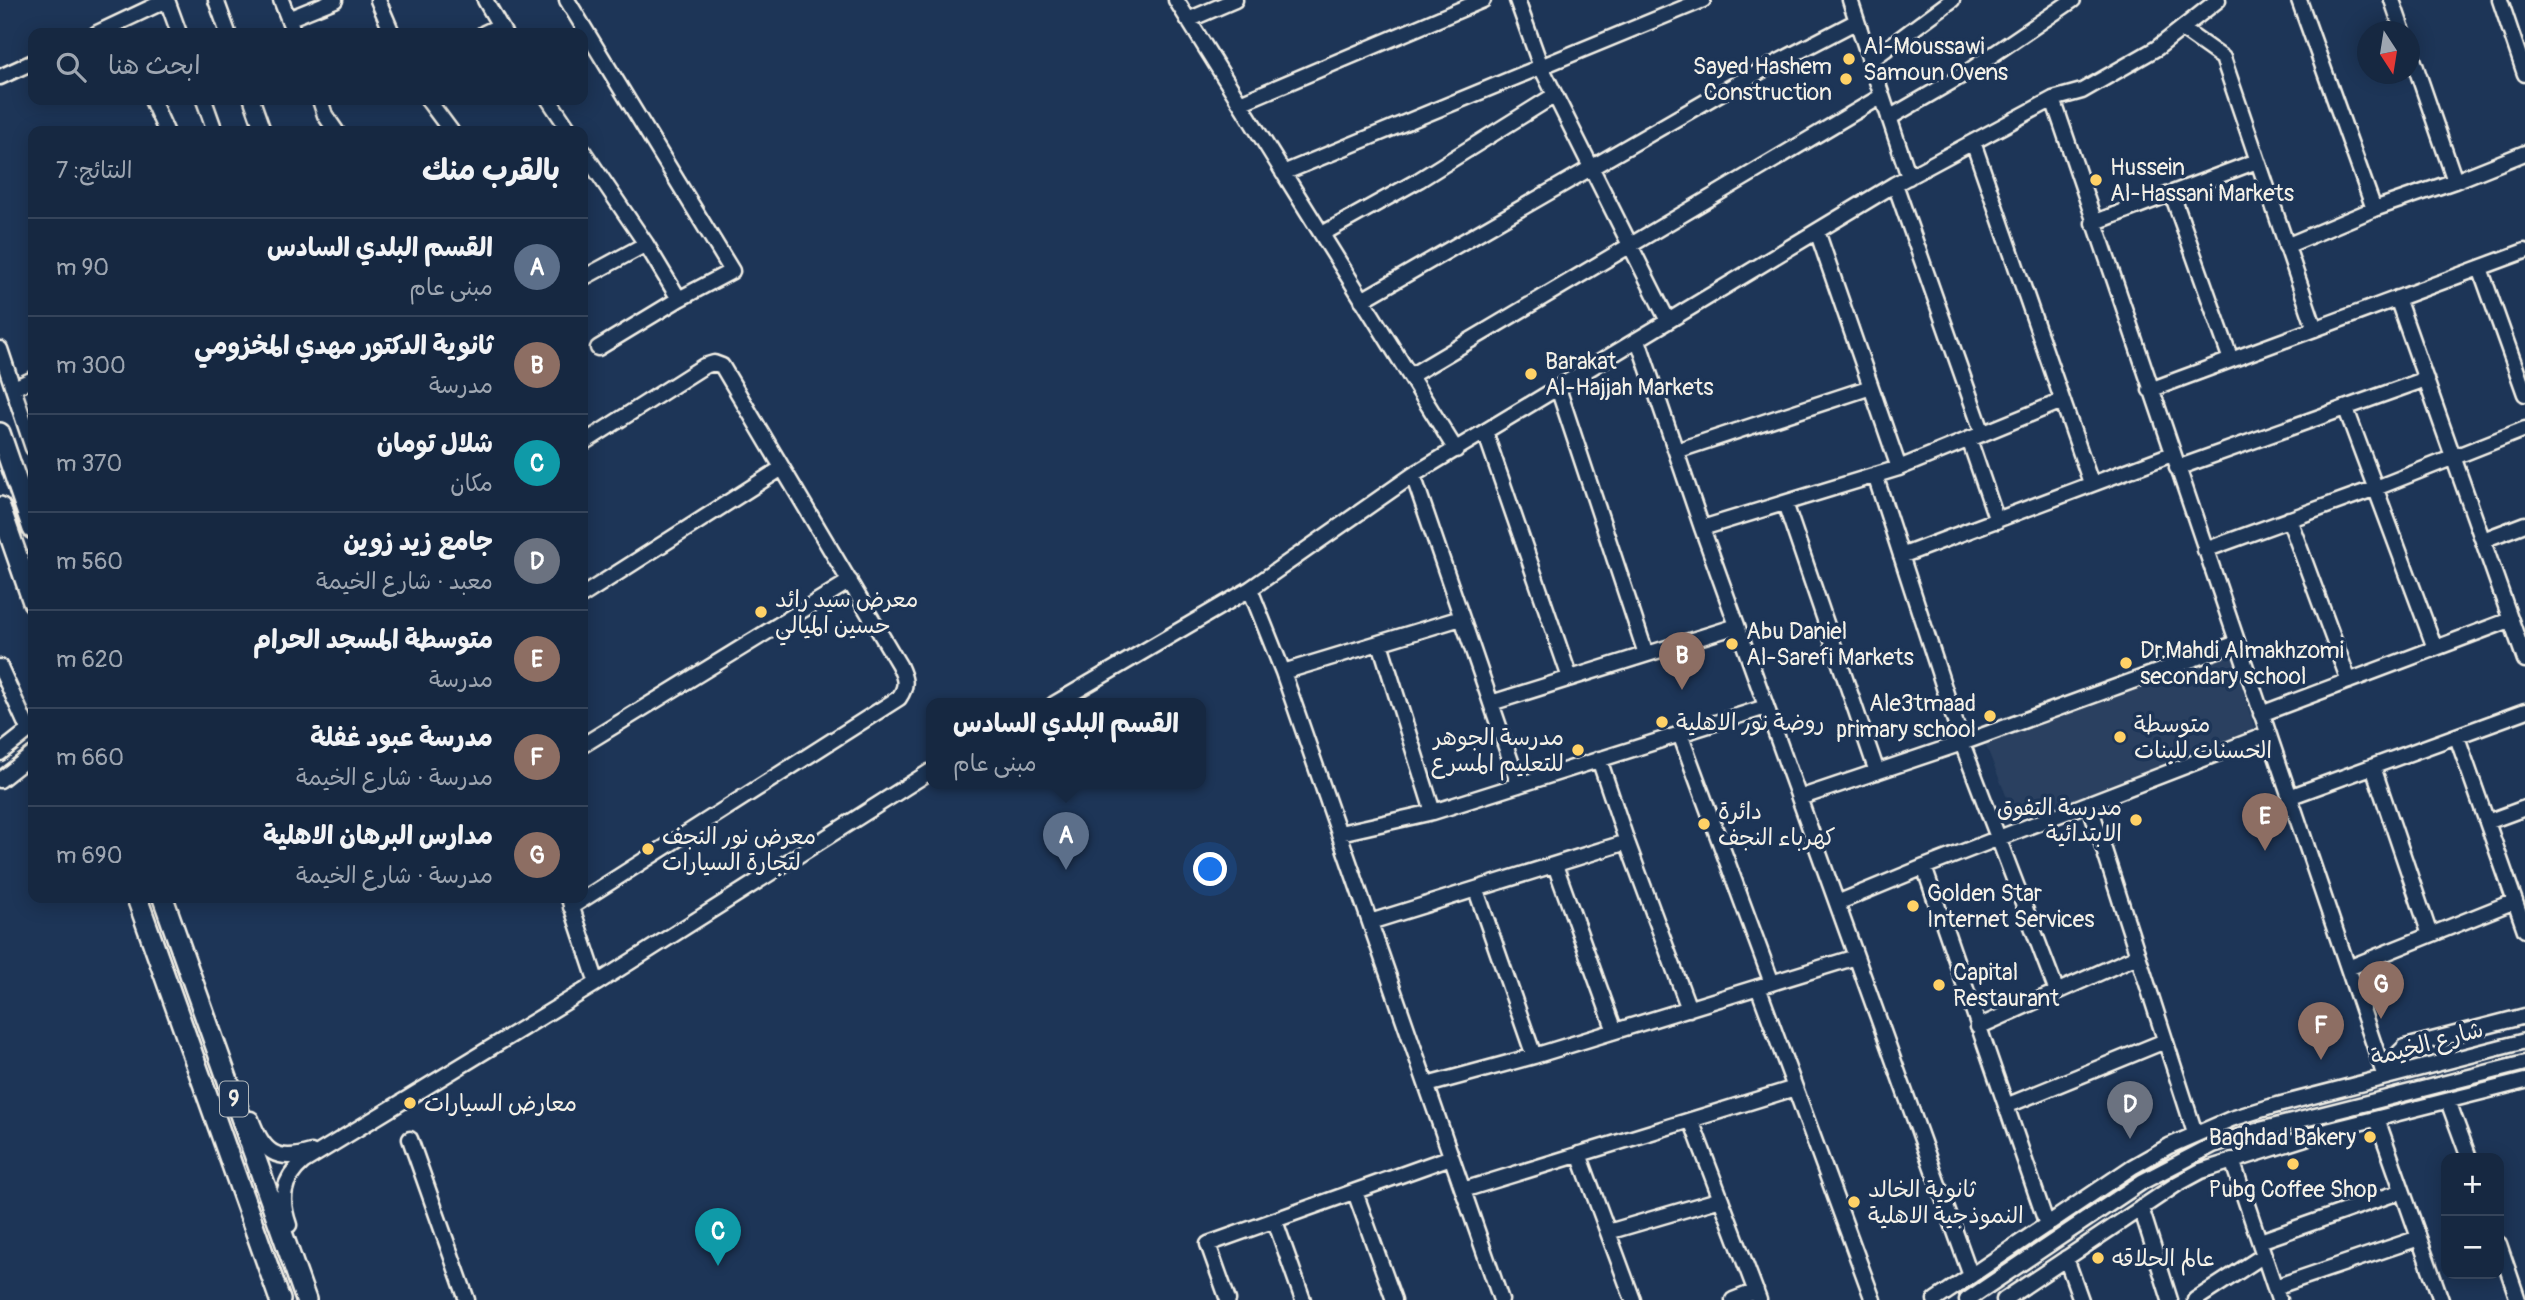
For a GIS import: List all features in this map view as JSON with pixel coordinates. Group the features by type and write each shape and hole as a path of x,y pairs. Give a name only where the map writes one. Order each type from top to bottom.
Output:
{"highway":[{"path":"0,433 28,514"},
{"path":"0,507 28,588"},
{"name":"9","path":"139,903 280,1300"},
{"name":"9","path":"165,903 306,1300"}],"street":[{"path":"122,28 167,0 177,28"},
{"path":"216,0 226,28"},
{"path":"281,0 291,26 335,0"},
{"path":"378,0 390,28"},
{"path":"485,0 500,28"},
{"path":"567,0 584,28"},
{"path":"1176,0 1455,450"},
{"path":"1188,20 1235,0"},
{"path":"1240,103 1483,0"},
{"path":"1517,0 1541,67 1668,321"},
{"path":"1283,173 1703,0"},
{"path":"1851,0 1909,177"},
{"path":"1870,61 1952,0"},
{"path":"1889,118 1963,75 2073,0"},
{"path":"1064,698 1250,589 1413,475 1895,184 2053,99 2082,91 2157,48 2218,0"},
{"path":"2299,0 2374,209"},
{"path":"2392,0 2399,21"},
{"path":"2500,0 2525,74"},
{"path":"1362,300 1738,83 1857,21"},
{"path":"2182,29 2223,58 2315,329"},
{"path":"588,34 732,271 679,299 598,348"},
{"path":"0,77 28,64"},
{"path":"2420,79 2455,181"},
{"path":"1321,234 1419,180 1555,95"},
{"path":"1410,376 1882,96"},
{"path":"2053,99 2289,797 2348,968 2389,1076"},
{"path":"154,105 164,126"},
{"path":"206,105 213,126"},
{"path":"254,105 261,126"},
{"path":"322,105 333,126"},
{"path":"432,105 447,126"},
{"path":"552,105 567,126"},
{"path":"1973,142 2091,483"},
{"path":"2287,246 2374,209 2525,153"},
{"path":"588,158 646,244 679,299"},
{"path":"2093,223 2257,161"},
{"path":"1895,184 1983,434"},
{"path":"2172,194 2231,360"},
{"path":"1817,231 1899,468"},
{"path":"588,275 646,244"},
{"path":"2150,390 2525,251"},
{"path":"2480,268 2525,394"},
{"path":"2397,298 2525,660"},
{"path":"1638,340 1702,528 1971,1276"},
{"path":"0,349 28,432"},
{"path":"588,440 704,366 714,363 722,366 906,678 906,689 899,698 588,891"},
{"path":"1901,556 2091,483 2175,461 2346,409 2426,379"},
{"path":"14,388 28,381"},
{"path":"1676,451 1871,387"},
{"path":"1558,388 1646,654"},
{"path":"1702,528 1899,468 2062,401"},
{"path":"2346,409 2435,648"},
{"path":"2205,550 2376,488 2525,429"},
{"path":"1485,432 1570,678"},
{"path":"1969,439 1997,520"},
{"path":"588,592 782,468"},
{"path":"1413,475 1518,785"},
{"path":"1875,475 1962,743 2057,992"},
{"path":"1785,503 1877,772"},
{"path":"2289,519 2349,681"},
{"path":"2483,540 2525,524"},
{"path":"588,742 850,581"},
{"path":"1250,589 1283,672 1340,833 1501,1300"},
{"path":"1283,672 1461,618"},
{"path":"2261,714 2510,620"},
{"path":"1490,702 1737,626"},
{"path":"1380,643 1433,812"},
{"path":"1799,798 1962,743 2237,643"},
{"path":"0,667 28,723"},
{"path":"1340,833 1433,812 1766,707"},
{"path":"2289,797 2525,711"},
{"path":"0,753 28,731"},
{"path":"1837,903 2268,733"},
{"path":"1680,734 1772,983"},
{"path":"2457,737 2525,930"},
{"path":"0,779 28,758"},
{"path":"1599,759 1689,1009"},
{"path":"2373,767 2430,935"},
{"path":"314,1300 283,1209 282,1197 288,1178 294,1170 597,983 926,774"},
{"path":"2089,803 2195,1133"},
{"path":"2487,822 2525,808"},
{"path":"1370,922 1627,842"},
{"path":"1555,865 1615,1031"},
{"path":"1924,867 2047,1224"},
{"path":"1476,890 1534,1056"},
{"path":"2348,968 2515,901"},
{"path":"570,903 597,983"},
{"path":"1978,1027 2137,956"},
{"path":"1427,1085 1534,1056 1856,957"},
{"path":"1758,987 1873,1300"},
{"path":"196,991 226,1049 254,1128 265,1148 276,1155 293,1157 329,1146"},
{"path":"2389,1076 2398,1054 2404,1047 2525,1016"},
{"path":"2006,1106 2165,1041"},
{"name":"شارع الخيمة","path":"1935,1300 2132,1167 2195,1133 2257,1111 2525,1041"},
{"path":"2506,1046 2501,1050 2500,1057 2521,1064"},
{"name":"شارع الخيمة","path":"1967,1300 2142,1182 2213,1145 2260,1130 2521,1064"},
{"path":"2423,1089 2436,1075 2434,1069 2428,1066"},
{"path":"2004,1300 2189,1177 2232,1160 2331,1130 2525,1081"},
{"path":"1463,1190 1795,1088"},
{"path":"2448,1101 2467,1153"},
{"path":"2327,1113 2331,1130"},
{"path":"2377,1119 2441,1300"},
{"path":"1691,1120 1757,1296 1732,1300"},
{"path":"410,1139 467,1300"},
{"path":"1580,1154 1633,1300"},
{"path":"1227,1300 1208,1244 1451,1157"},
{"path":"2232,1160 2277,1293 2419,1238"},
{"path":"2195,1300 2262,1248 2402,1191"},
{"path":"1355,1192 1394,1300"},
{"path":"1608,1232 1721,1199"},
{"path":"2141,1208 2170,1300"},
{"path":"1275,1221 1303,1300"},
{"path":"2504,1256 2522,1300"},
{"path":"2066,1258 2081,1300"}],"shaded area":[{"name":"متوسطة الحسنات للبنات","path":"2231,652 2256,733 2016,820 1984,741"}],"place":[{"name":"Al-Moussawi Samoun Ovens","path":"1849,59"},
{"name":"Sayed Hashem Construction","path":"1846,79"},
{"name":"Hussein Al-Hassani Markets","path":"2096,180"},
{"name":"Barakat Al-Hajjah Markets","path":"1531,374"},
{"name":"معرض سيد رائد حسين الميالي","path":"761,612"},
{"name":"Abu Daniel Al-Sarefi Markets","path":"1732,644"},
{"name":"Dr.Mahdi Almakhzomi secondary school","path":"2126,663"},
{"name":"ثانوية الدكتور مهدي المخزومي","path":"1682,690"},
{"name":"Ale3tmaad primary school","path":"1990,716"},
{"name":"روضة نور الاهلية","path":"1662,722"},
{"name":"متوسطة الحسنات للبنات","path":"2120,737"},
{"name":"مدرسة الجوهر للتعليم المسرع","path":"1578,750"},
{"name":"مدرسة التفوق الابتدائية","path":"2136,820"},
{"name":"دائرة كهرباء النجف","path":"1704,824"},
{"name":"معرض نور النجف لتجارة السيارات","path":"648,849"},
{"name":"متوسطة المسجد الحرام","path":"2265,851"},
{"name":"القسم البلدي السادس","path":"1066,870"},
{"name":"Golden Star Internet Services","path":"1913,906"},
{"name":"Capital Restaurant","path":"1939,985"},
{"name":"مدارس البرهان الاهلية","path":"2381,1019"},
{"name":"مدرسة عبود غفلة","path":"2321,1060"},
{"name":"معارض السيارات","path":"410,1103"},
{"name":"Baghdad Bakery","path":"2370,1137"},
{"name":"جامع زيد زوين","path":"2130,1139"},
{"name":"Pubg Coffee Shop","path":"2293,1164"},
{"name":"ثانوية الخالد النموذجية الاهلية","path":"1854,1202"},
{"name":"عالم الحلاقه","path":"2098,1258"},
{"name":"شلال تومان","path":"718,1266"}]}
